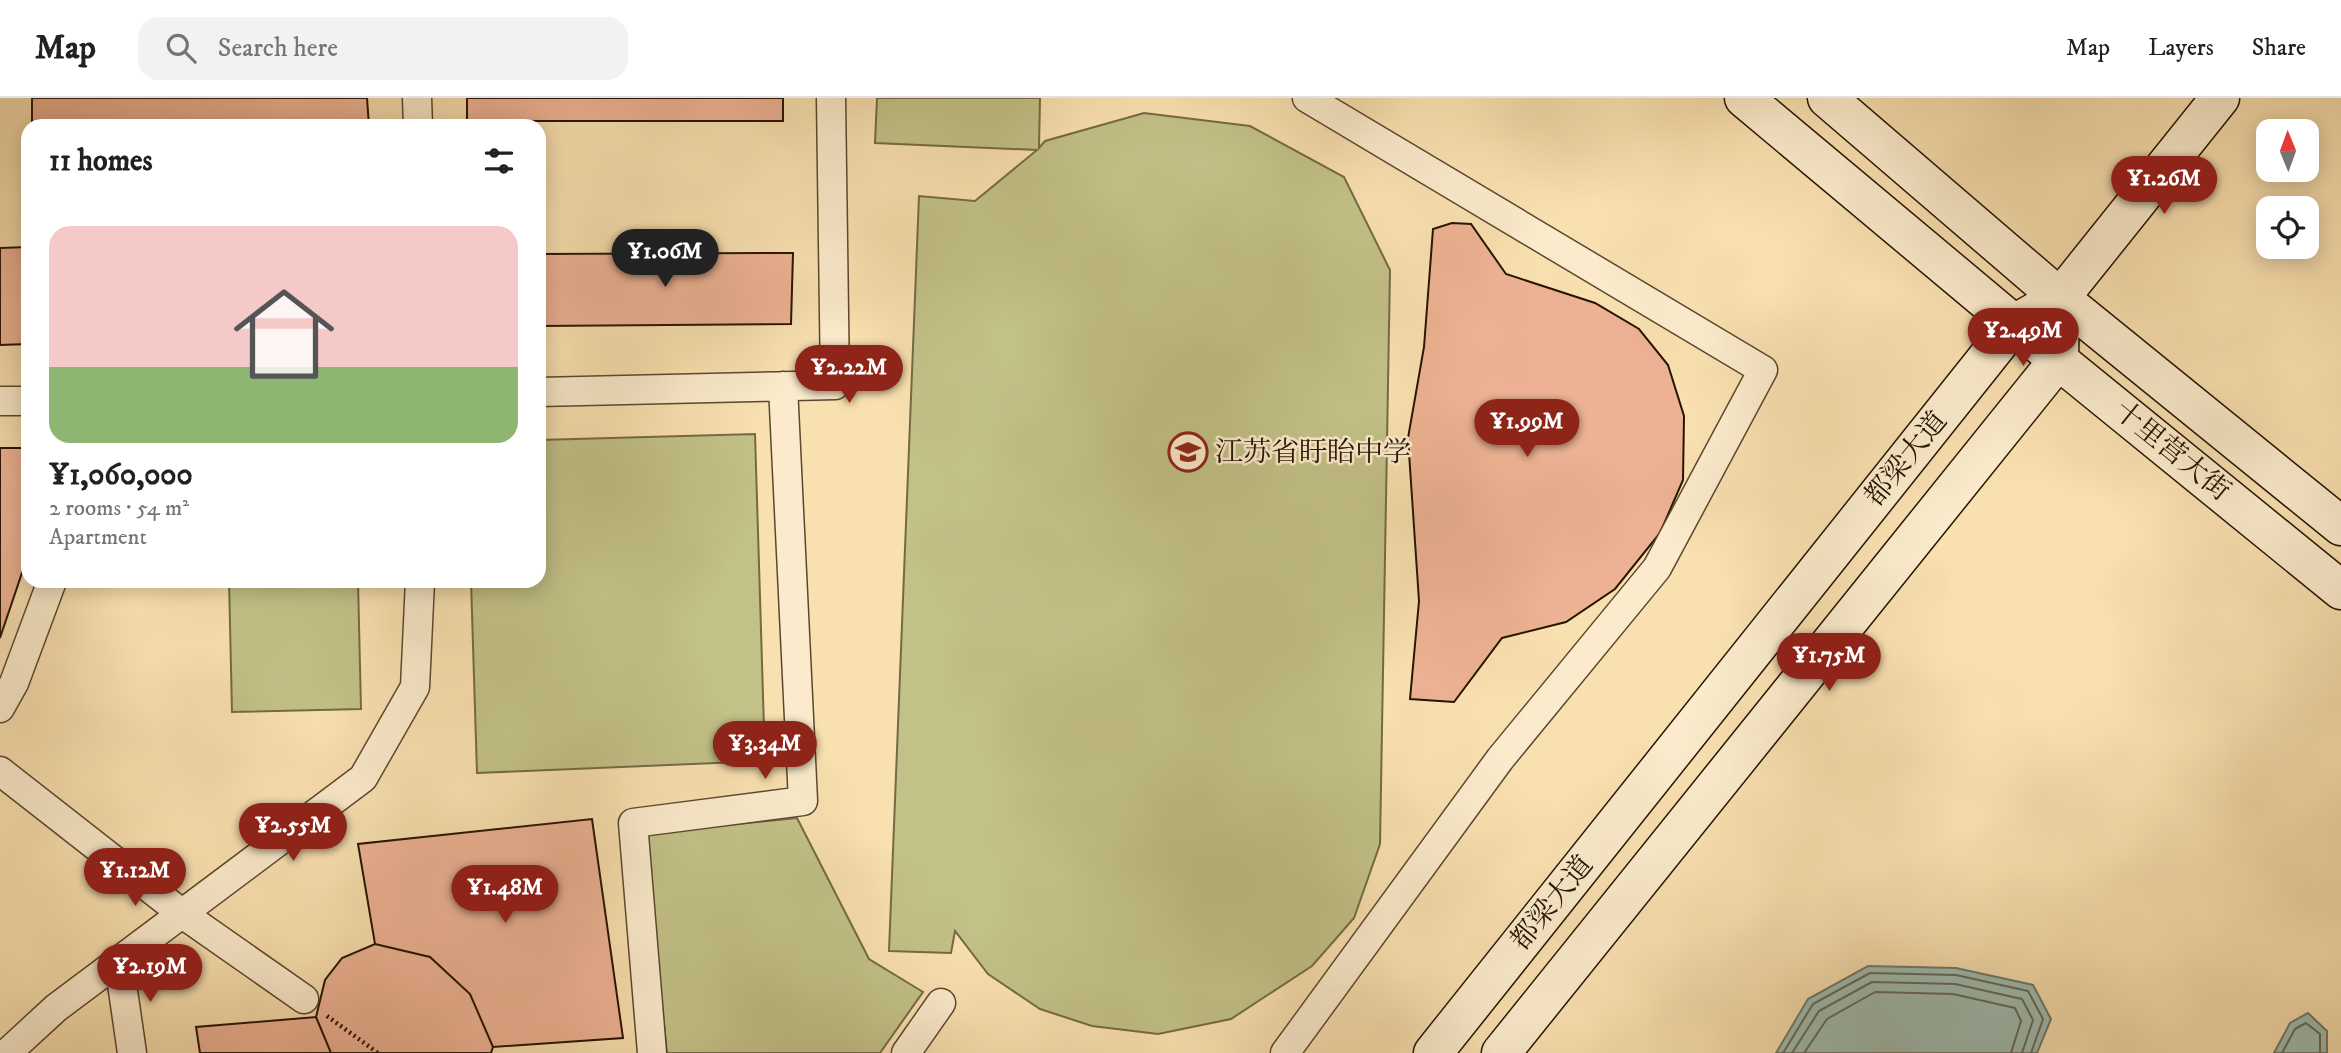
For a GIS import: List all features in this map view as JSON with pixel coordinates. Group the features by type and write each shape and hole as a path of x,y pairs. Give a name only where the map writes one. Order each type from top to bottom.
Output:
{"main road":[{"name":"十里营大街","path":"1744,98 2014,324 2341,590"},
{"name":"十里营大街","path":"1827,98 2060,298 2341,526"},
{"path":"2059,359 2060,298 2220,98"},
{"name":"都梁大道","path":"1433,1053 2014,324 2060,298"},
{"name":"都梁大道","path":"1501,1053 2059,359"}],"street":[{"path":"417,98 418,119"},
{"path":"546,393 835,385 831,98"},
{"path":"1285,1053 1500,759 1657,568 1763,370 1307,98"},
{"path":"652,1053 633,823 803,801 783,386"},
{"path":"0,401 21,401"},
{"path":"0,708 14,683 49,588"},
{"path":"7,1053 56,1008 184,915 363,778 415,687 420,588"},
{"path":"0,771 184,915 304,999"},
{"path":"119,963 132,1053"},
{"path":"906,1053 941,1003"}],"path":[{"path":"304,999 378,1053"}],"shaded area":[{"path":"877,98 1040,98 1039,148 1045,141 1144,113 1250,126 1344,177 1390,270 1380,844 1354,918 1312,966 1231,1019 1158,1034 1092,1026 1040,1009 988,974 955,931 951,953 889,951 919,196 975,201 1037,150 875,143"},
{"path":"755,434 765,761 477,773 471,588 546,588 546,440"},
{"path":"229,588 358,588 361,709 232,712"},
{"path":"797,818 869,959 923,992 880,1053 667,1053 644,833"}],"water":[{"path":"1868,966 1956,968 2033,985 2051,1019 2037,1053 1776,1053 1808,999"},
{"path":"2308,1013 2327,1031 2327,1053 2274,1053 2290,1023"}],"building":[{"path":"32,98 367,98 368,119 32,119"},
{"path":"467,98 783,98 783,121 467,119"},
{"path":"1452,223 1471,224 1506,274 1595,303 1639,329 1668,365 1684,416 1683,480 1660,533 1615,589 1566,622 1502,638 1454,702 1410,699 1419,601 1408,438 1424,347 1433,229"},
{"path":"21,247 21,344 0,345 0,248"},
{"path":"793,253 791,324 546,326 546,254"},
{"path":"0,448 21,448 21,576 0,638"},
{"path":"592,819 623,1038 493,1047 470,994 430,957 375,944 358,844"},
{"path":"375,944 430,957 470,994 493,1047 491,1053 331,1053 316,1017 325,980 342,958"},
{"path":"316,1017 331,1053 200,1053 196,1027"}],"place":[{"name":"江苏省盱眙中学","path":"1188,452"}]}
